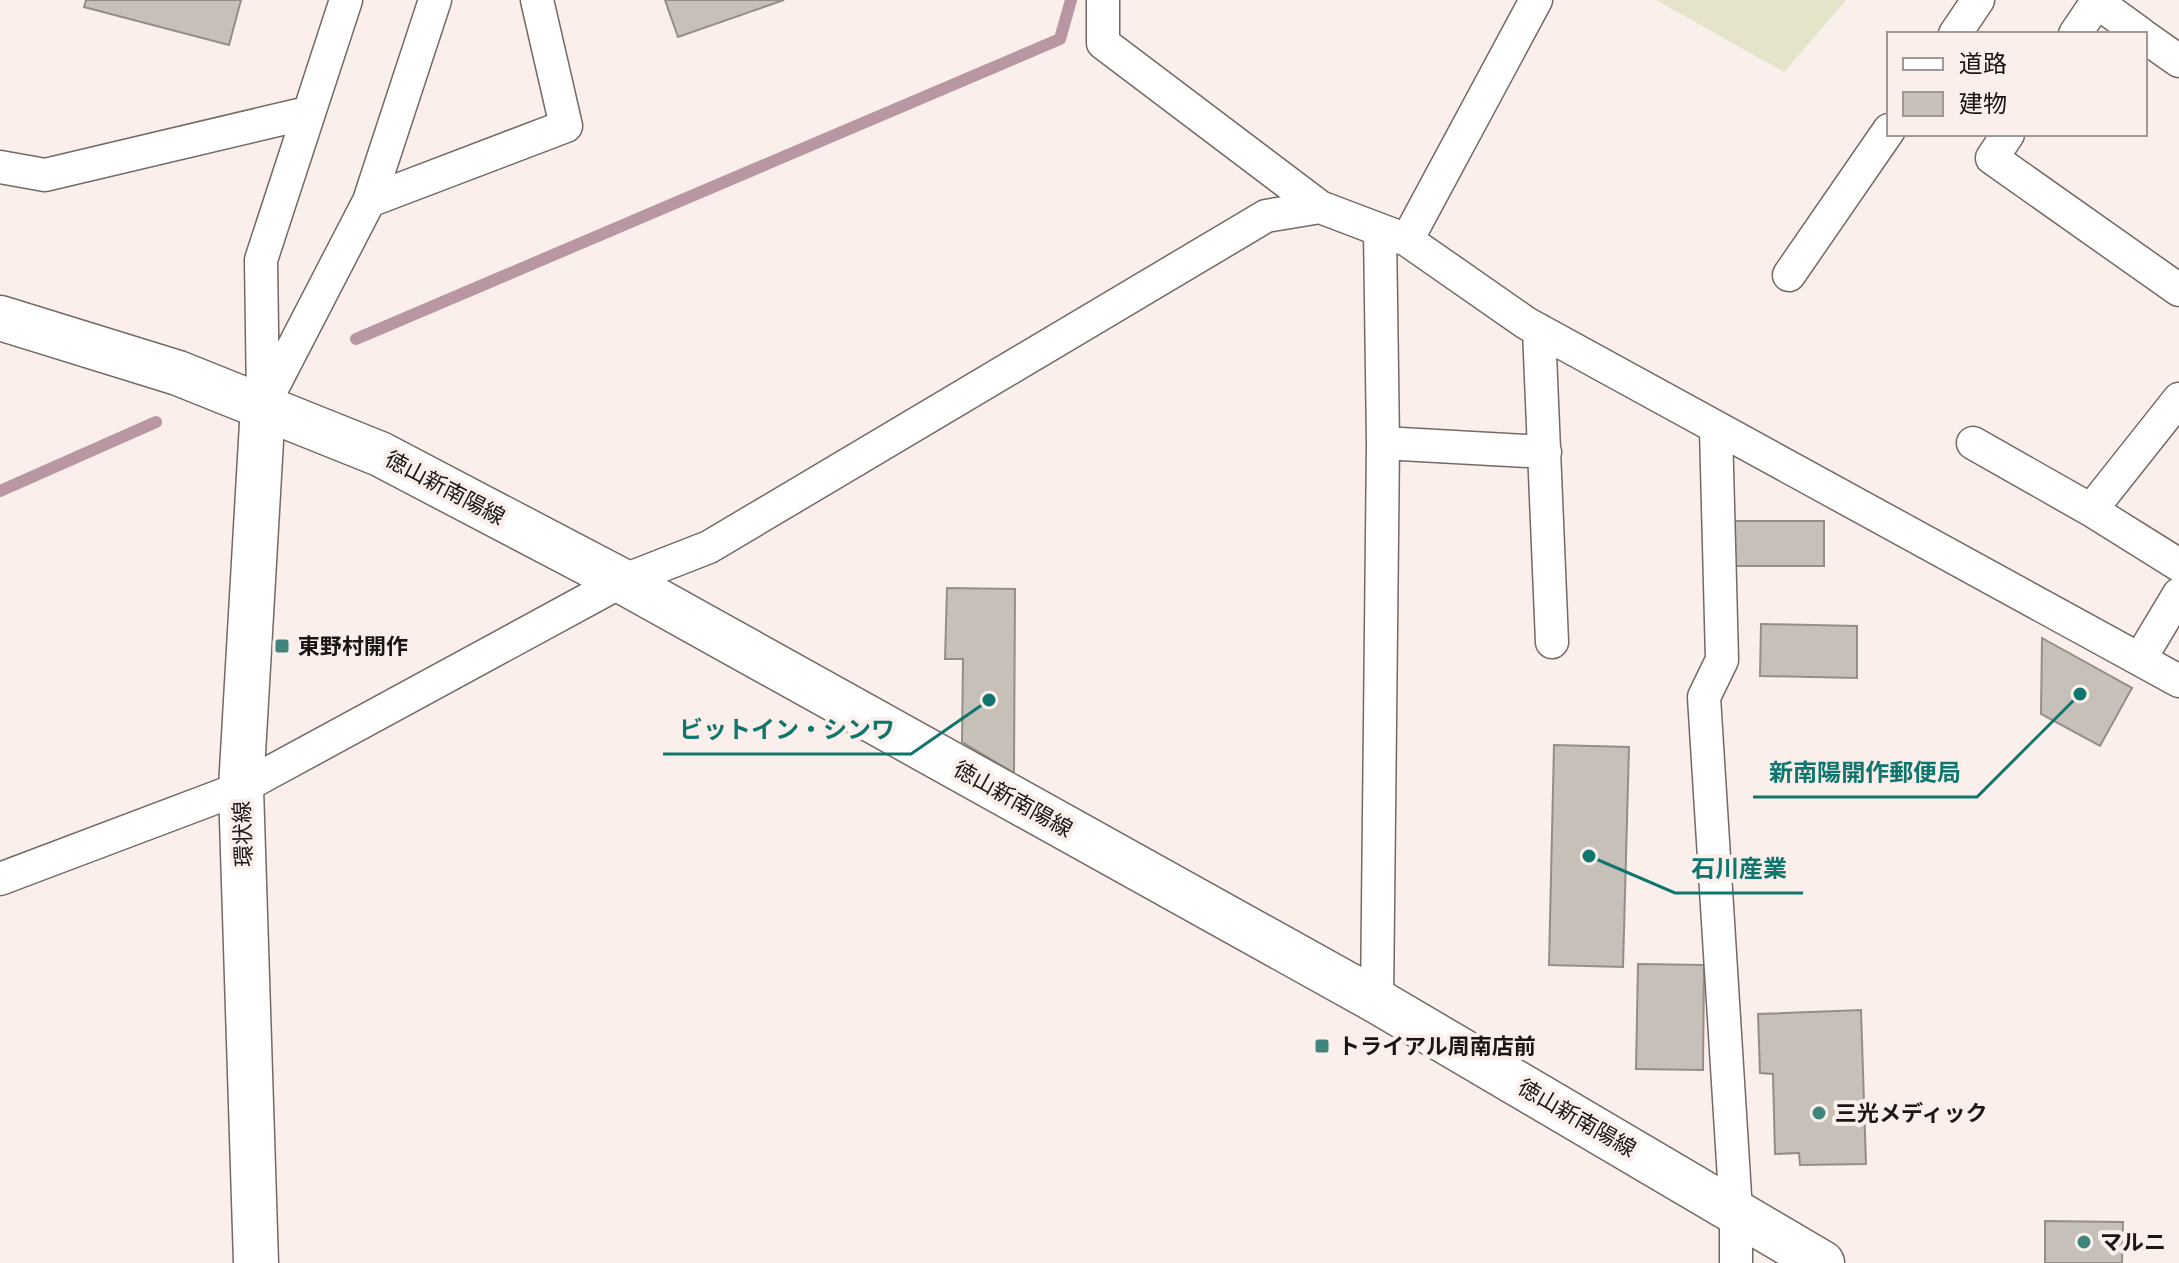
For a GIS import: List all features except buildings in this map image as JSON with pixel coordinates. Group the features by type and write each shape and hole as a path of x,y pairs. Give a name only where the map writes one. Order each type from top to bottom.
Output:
{"main road":[{"name":"徳山新南陽線","path":"0,318 178,373 380,454 622,581 1377,1001 1822,1263"},
{"name":"環状線","path":"256,1263 241,788 263,406"}],"street":[{"path":"263,406 261,260 346,0"},
{"path":"263,406 369,201 435,0"},
{"path":"369,201 566,126 537,0"},
{"path":"1103,0 1103,43 1320,207 1394,235 1539,330 2179,681"},
{"path":"1377,1001 1383,443 1394,235 1536,0"},
{"path":"1956,32 1978,0"},
{"path":"2076,32 2098,1 2139,32"},
{"path":"2147,38 2179,61"},
{"path":"0,167 45,175 307,113"},
{"path":"1789,275 1887,133"},
{"path":"2007,136 1992,158 2179,290"},
{"path":"0,879 241,788 622,581 709,547 1266,216 1320,207"},
{"path":"1539,330 1552,642"},
{"path":"2091,510 2179,399"},
{"path":"1716,429 1722,660 1704,697 1736,1211 1736,1263"},
{"path":"1383,443 1545,452"},
{"path":"1973,443 2091,510 2179,565"},
{"path":"2140,659 2179,594"}],"shaded area":[{"path":"1656,0 1846,0 1784,72"}],"waterway":[{"path":"356,339 1060,39 1071,0"},
{"path":"0,491 156,422"}],"place":[{"name":"東野村開作","path":"282,646"},
{"name":"新南陽開作郵便局","path":"2080,694"},
{"name":"ビットイン・シンワ","path":"989,700"},
{"name":"石川産業","path":"1589,856"},
{"name":"トライアル周南店前","path":"1322,1046"},
{"name":"三光メディック","path":"1819,1113"},
{"name":"マルニ","path":"2084,1242"}]}
